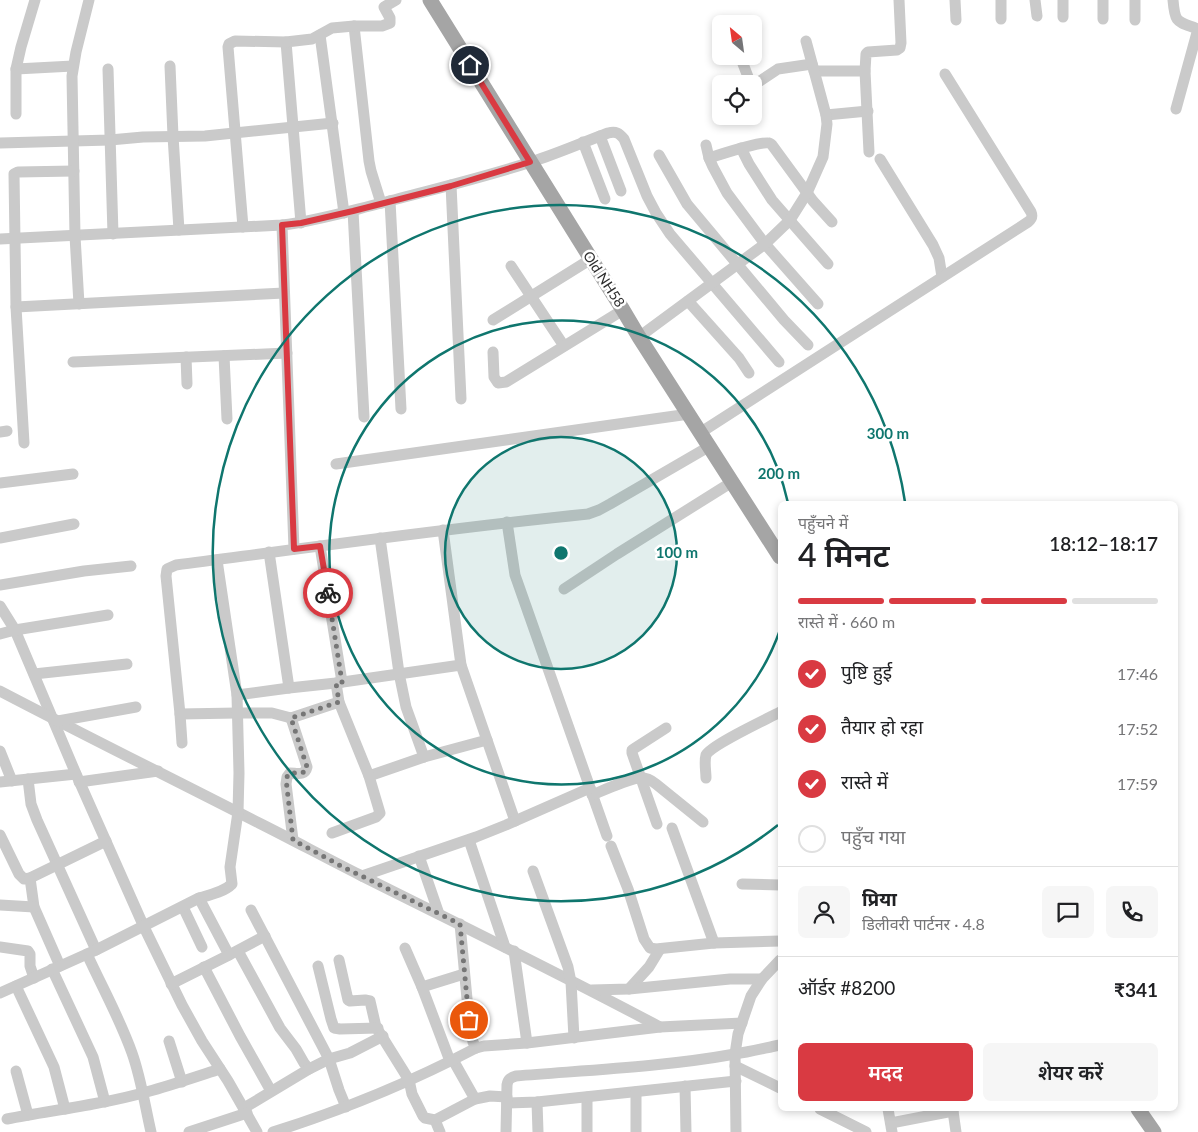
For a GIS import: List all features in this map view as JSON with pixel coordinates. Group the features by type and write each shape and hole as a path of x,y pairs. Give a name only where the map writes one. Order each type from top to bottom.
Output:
{"main road":[{"name":"Old NH58","path":"430,0 628,307 642,336 689,414 778,554"},
{"name":"Old NH58","path":"436,0 623,310 706,429 778,543"},
{"path":"1130,1111 1144,1132"},
{"path":"1139,1111 1154,1132"}],"street":[{"path":"16,114 16,69 35,0"},
{"path":"79,304 75,236 72,85 73,66 89,0"},
{"path":"243,227 229,44 235,41 286,42 307,40 332,28 382,26 390,23 390,18 382,4 396,0"},
{"path":"869,152 865,57 868,52 897,50 900,48 899,0"},
{"path":"955,0 956,20"},
{"path":"1001,0 1001,19"},
{"path":"1035,0 1036,16"},
{"path":"1063,0 1063,17"},
{"path":"1103,0 1103,19"},
{"path":"1135,0 1135,20"},
{"path":"1173,0 1176,19 1198,29 1176,109"},
{"path":"354,26 369,161 372,176 386,202 401,409"},
{"path":"320,35 348,212 364,417"},
{"path":"642,336 765,244 790,220 807,193 823,157 827,124 806,41"},
{"path":"286,42 301,223"},
{"path":"743,65 752,83 778,69 813,68 865,71"},
{"path":"16,69 73,66"},
{"path":"170,66 179,230"},
{"path":"108,69 113,234"},
{"path":"706,429 1032,219 1032,215 945,74"},
{"path":"826,115 868,111"},
{"path":"0,143 205,136 333,123"},
{"path":"0,239 301,223 451,186 533,161 614,131 624,139 647,196 670,234 779,362"},
{"path":"600,136 621,191"},
{"path":"583,142 605,199"},
{"path":"709,158 741,148 769,143 832,222"},
{"path":"706,145 709,158 727,193 765,244 818,304"},
{"path":"741,148 767,192 828,264"},
{"path":"659,155 687,204 784,320 808,345"},
{"path":"880,159 933,245 939,258 942,277"},
{"path":"24,444 16,307 14,174 18,172 74,171"},
{"path":"451,186 461,399"},
{"path":"282,225 294,549"},
{"path":"493,320 591,259"},
{"path":"511,266 564,346"},
{"path":"16,307 284,293"},
{"path":"688,301 739,358 749,373"},
{"path":"493,352 494,377 498,383 506,382 623,310"},
{"path":"73,362 287,353"},
{"path":"224,356 226,419"},
{"path":"186,357 187,384"},
{"path":"336,464 689,414"},
{"path":"182,743 166,572 168,569 176,565 270,552 508,522 588,514 599,510 710,446"},
{"path":"0,483 73,474"},
{"path":"564,589 732,482"},
{"path":"508,522 515,575 591,792 628,889 644,939 650,948 656,949 714,943 778,941"},
{"path":"0,538 74,524"},
{"path":"444,530 461,665 515,821"},
{"path":"380,538 399,673 406,708 424,757"},
{"path":"320,546 339,682 339,702 369,776 380,810 376,818 332,833"},
{"path":"270,552 289,688"},
{"path":"0,993 144,927 199,898 228,888 232,884 230,866 238,812 237,695 217,560"},
{"path":"0,585 76,572 131,566"},
{"path":"0,606 15,630 78,778 171,984 202,1041 257,1132"},
{"path":"0,634 108,615"},
{"path":"34,674 127,664"},
{"path":"237,695 461,665"},
{"path":"2,694 510,949 660,1027"},
{"path":"180,714 272,713 291,718 339,702"},
{"path":"54,719 136,707"},
{"path":"706,778 706,757 709,751 778,713"},
{"path":"291,718 307,767 307,770 302,773 290,773 286,779 293,840"},
{"path":"657,824 632,750 666,728"},
{"path":"369,776 424,757 487,740"},
{"path":"0,751 12,781"},
{"path":"0,782 158,771"},
{"path":"362,876 469,840 591,792 641,778 651,780 703,822"},
{"path":"28,779 31,804 37,820 58,865 127,1040 137,1069 151,1132"},
{"path":"672,828 714,943"},
{"path":"0,835 21,877 24,879 30,878 106,841"},
{"path":"469,840 510,949 527,1043"},
{"path":"419,856 439,914"},
{"path":"533,871 564,955 571,982 574,1038"},
{"path":"30,878 34,907 56,968 93,1057 105,1102"},
{"path":"742,884 778,886"},
{"path":"199,898 280,1028 309,1069"},
{"path":"0,905 34,907"},
{"path":"183,906 202,947"},
{"path":"251,910 329,1059 346,1107"},
{"path":"460,924 472,1042 476,1048"},
{"path":"171,984 265,936"},
{"path":"0,947 28,951 34,978"},
{"path":"405,948 452,1061 475,1099"},
{"path":"629,988 648,966 660,948"},
{"path":"340,960 348,1000 370,1001 380,1032 409,1080 412,1094 425,1118 435,1120 475,1099 490,1096 507,1100 538,1102 736,1081"},
{"path":"736,1132 735,1060 738,1034 751,996 762,978 778,962"},
{"path":"318,966 334,1028 380,1032"},
{"path":"204,967 240,1036 272,1091"},
{"path":"422,987 464,974"},
{"path":"590,990 762,978"},
{"path":"16,986 54,1067 65,1109"},
{"path":"273,1132 346,1107 484,1046 574,1038 660,1027 742,1023"},
{"path":"189,1132 245,1110 309,1069 329,1059 350,1053 380,1032"},
{"path":"169,1041 182,1082"},
{"path":"506,1132 508,1082 509,1079 516,1076 676,1062 735,1060 778,1046"},
{"path":"735,1060 778,1087"},
{"path":"7,1119 105,1102 182,1082 220,1069"},
{"path":"16,1071 28,1115"},
{"path":"685,1086 686,1132"},
{"path":"636,1092 636,1132"},
{"path":"586,1097 587,1132"},
{"path":"538,1102 538,1132"},
{"path":"824,1111 866,1132"},
{"path":"888,1111 892,1128 950,1111"},
{"path":"953,1111 956,1132"},
{"path":"435,1120 440,1132"}],"way so far":[{"path":"328,593 342,682 336,683 339,702 291,718 307,767 305,772 290,773 286,779 293,840 343,867 460,924 469,1020"}],"route":[{"path":"328,593 320,546 294,549 282,225 301,223 353,211 451,186 530,162 470,65"}]}
